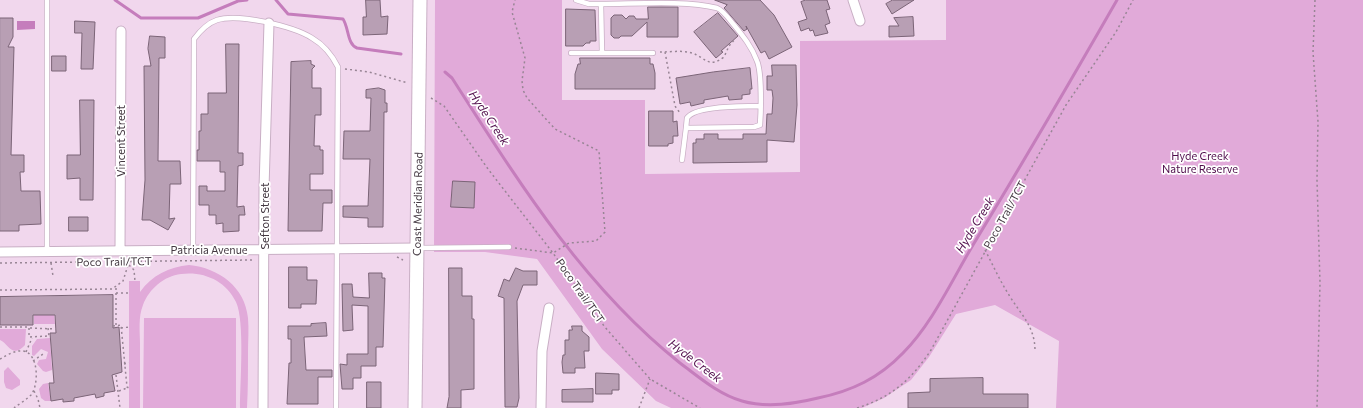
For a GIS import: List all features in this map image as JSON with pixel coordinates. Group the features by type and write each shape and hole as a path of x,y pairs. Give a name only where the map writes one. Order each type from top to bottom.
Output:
{"main road":[{"name":"Coast Meridian Road","path":"415,408 424,248 419,86 420,0"}],"street":[{"path":"853,0 860,21"},
{"name":"Sefton Street","path":"263,408 265,249 264,188 269,23"},
{"name":"Vincent Street","path":"120,250 121,31"},
{"name":"Patricia Avenue","path":"0,252 424,248"},
{"path":"541,408 542,351 549,308"}],"lane":[{"path":"47,0 47,251"},
{"path":"576,0 589,4 640,1 684,2 721,10 747,42 758,63 760,120 758,126 686,128"},
{"path":"601,4 602,53"},
{"path":"193,250 194,39 210,23 224,18 238,17 269,23 313,38 333,56 338,68 336,408"},
{"path":"571,53 653,53"},
{"path":"682,160 687,118 694,112 728,107 760,106"},
{"path":"424,248 509,247"}],"path":[{"path":"432,98 444,106 488,169 553,252 557,252 569,244 596,241 604,232 600,173 601,158 599,151 555,130 527,98 523,90 522,81 525,58 512,12 514,0"},
{"name":"Poco Trail/TCT","path":"857,408 869,404 900,387 918,369 948,322 1066,105 1116,32 1133,0"},
{"path":"1315,0 1313,52 1318,122 1317,180 1320,283 1317,408"},
{"path":"660,52 693,53 703,60 711,62 724,58 729,46 738,37"},
{"path":"664,52 675,106 680,113"},
{"path":"338,68 369,72 419,86"},
{"name":"Poco Trail/TCT","path":"509,247 553,252 604,326 650,379 700,408"},
{"path":"986,250 1009,296 1028,323 1035,338 1035,351"},
{"name":"Poco Trail/TCT","path":"0,263 252,260"},
{"path":"0,290 106,290 116,288 125,278 129,261"},
{"path":"51,263 53,276"},
{"path":"128,265 134,270 135,281"},
{"path":"116,288 116,326"},
{"path":"116,293 129,293"},
{"path":"113,326 121,325 124,364 128,387 127,389 119,391"},
{"path":"0,327 56,329"},
{"path":"121,328 129,327"},
{"path":"29,328 29,337 49,336 48,328"},
{"path":"26,352 33,337"},
{"path":"0,359 14,352 26,352 33,361 36,375 33,390 28,398 14,408"},
{"path":"33,361 42,354"},
{"path":"124,364 129,363"},
{"path":"116,375 120,408"},
{"path":"639,408 650,379"},
{"path":"33,390 38,399 40,408"}],"green space":[{"name":"Hyde Creek Nature Reserve","path":"435,0 562,0 562,100 645,100 645,174 800,172 800,41 946,40 946,0 1363,0 1363,408 1056,408 1059,341 995,305 956,314 929,357 911,380 884,398 862,408 671,408 656,401 602,349 537,259 485,252 434,252"},
{"path":"189,265 210,270 220,275 236,288 242,297 248,318 247,408 240,408 241,338 239,311 236,302 232,295 220,283 206,276 190,273 175,275 163,280 149,294 143,305 140,314 140,408 129,408 129,281 140,281 140,292 150,281 162,273"},
{"path":"34,315 54,315 55,324 34,324"},
{"path":"144,318 236,318 236,408 143,408"},
{"path":"0,329 26,329 25,345 21,349 14,351 0,340"},
{"path":"50,338 52,370 46,372 43,371 37,364 39,360 46,359 48,352 41,349 34,356 32,355 32,346 37,339"},
{"path":"8,367 20,380 20,385 12,390 6,388 4,382 4,371"},
{"path":"48,383 51,401 45,401 41,398 39,389 43,384"}],"shaded area":[{"path":"17,21 35,21 35,29 17,30"}],"building":[{"path":"366,0 380,0 381,17 388,16 387,34 363,35 363,17 366,17"},
{"path":"715,0 760,0 774,15 792,47 769,59 765,51 761,53 746,26 747,29 744,31 724,8 727,5"},
{"path":"806,0 827,0 830,9 826,10 830,23 825,25 828,33 815,36 813,30 810,31 809,28 801,31 798,22 807,19 801,2"},
{"path":"893,0 914,0 892,14 886,4"},
{"path":"648,7 678,7 678,37 647,37 647,22 632,36 621,36 619,38 614,38 611,35 611,18 614,15 622,15 626,19 629,16 634,16 636,19 648,19"},
{"path":"566,9 595,10 596,41 590,41 590,43 586,43 583,46 566,46"},
{"path":"718,13 738,36 721,51 723,52 716,58 694,32"},
{"path":"913,17 914,36 889,37 889,26 899,26 894,18"},
{"path":"0,18 13,18 13,37 8,47 14,47 11,155 24,155 24,172 20,172 21,191 40,191 41,224 19,225 19,231 0,231"},
{"path":"75,21 95,22 93,69 81,69 82,33 75,33"},
{"path":"150,36 165,37 165,58 159,58 158,161 180,161 181,184 170,184 169,219 175,218 168,230 150,220 142,220 145,180 144,66 151,66 148,49"},
{"path":"226,44 239,44 238,153 243,153 243,165 238,166 237,207 244,206 245,215 239,215 239,231 223,232 223,223 216,224 216,215 209,215 209,205 199,205 199,186 207,186 207,191 225,191 225,172 220,172 220,161 197,161 197,150 199,150 201,114 208,114 208,93 226,93"},
{"path":"52,56 66,56 66,71 52,71"},
{"path":"580,58 650,58 650,64 653,64 655,73 655,89 575,89 575,74 578,64 580,64"},
{"path":"311,61 311,64 315,66 312,69 312,88 321,88 321,115 315,115 314,146 320,146 320,150 323,150 323,174 310,174 310,190 332,190 332,203 323,203 322,231 288,231 291,62"},
{"path":"772,65 796,65 797,105 794,142 767,140 767,162 693,163 693,143 696,143 696,139 704,139 704,134 718,134 718,139 743,139 743,134 766,134 767,114 772,114 772,90 767,90 767,76 772,76"},
{"path":"750,68 752,89 750,89 750,94 742,95 742,99 729,100 728,96 704,100 704,103 691,106 690,102 680,104 676,78"},
{"path":"379,88 385,90 385,103 387,103 387,112 384,112 383,227 368,227 368,218 343,217 343,206 368,206 370,159 343,159 344,131 370,131 371,98 366,98 366,90"},
{"path":"80,100 94,100 93,200 80,200 80,178 67,179 67,155 80,155"},
{"path":"649,111 673,111 673,122 677,121 678,136 673,136 673,143 668,144 668,146 649,146"},
{"path":"453,181 475,182 474,208 451,207"},
{"path":"69,217 88,217 88,231 69,231"},
{"path":"289,267 307,267 307,280 317,280 316,304 301,304 301,308 289,308"},
{"path":"449,268 462,268 462,296 472,296 472,319 474,319 474,389 461,390 461,408 447,408 449,397"},
{"path":"516,268 523,271 537,271 537,285 523,285 517,301 519,398 517,407 505,407 504,298 498,296 504,279 509,281"},
{"path":"369,273 382,273 382,278 385,278 383,347 376,347 376,366 361,366 361,378 353,378 353,389 342,389 340,364 347,365 347,354 368,354 368,306 352,305 353,330 343,331 342,284 352,284 353,297 369,298"},
{"path":"113,295 113,328 119,327 122,372 112,375 115,391 104,393 104,396 96,398 95,394 74,398 74,401 63,402 63,399 51,401 49,383 54,383 50,333 56,333 55,315 33,315 33,325 0,325 0,297"},
{"path":"326,323 327,336 304,337 306,370 332,370 332,377 318,377 318,404 287,404 289,363 291,363 291,339 288,339 288,326 311,326 311,324"},
{"path":"572,326 582,326 582,331 589,337 589,351 584,351 585,368 575,368 575,373 563,373 562,362 563,355 565,355 565,340 569,340 569,330 572,330"},
{"path":"596,373 619,374 619,390 612,390 612,394 596,394"},
{"path":"983,378 983,394 1028,394 1028,408 908,408 908,393 930,392 930,379"},
{"path":"367,382 381,382 381,408 367,408"},
{"path":"593,389 593,402 562,402 562,390"}],"waterway":[{"name":"Hyde Creek","path":"115,0 141,18 198,18 238,1 247,0"},
{"name":"Hyde Creek","path":"276,0 288,14 343,19 351,43 357,48 401,54"},
{"name":"Hyde Creek","path":"445,72 452,78 502,155 554,230 613,300 645,333 680,363 709,385 733,398 751,403 770,405 790,403 842,392 875,376 894,362 923,329 1046,123 1117,0"}]}
